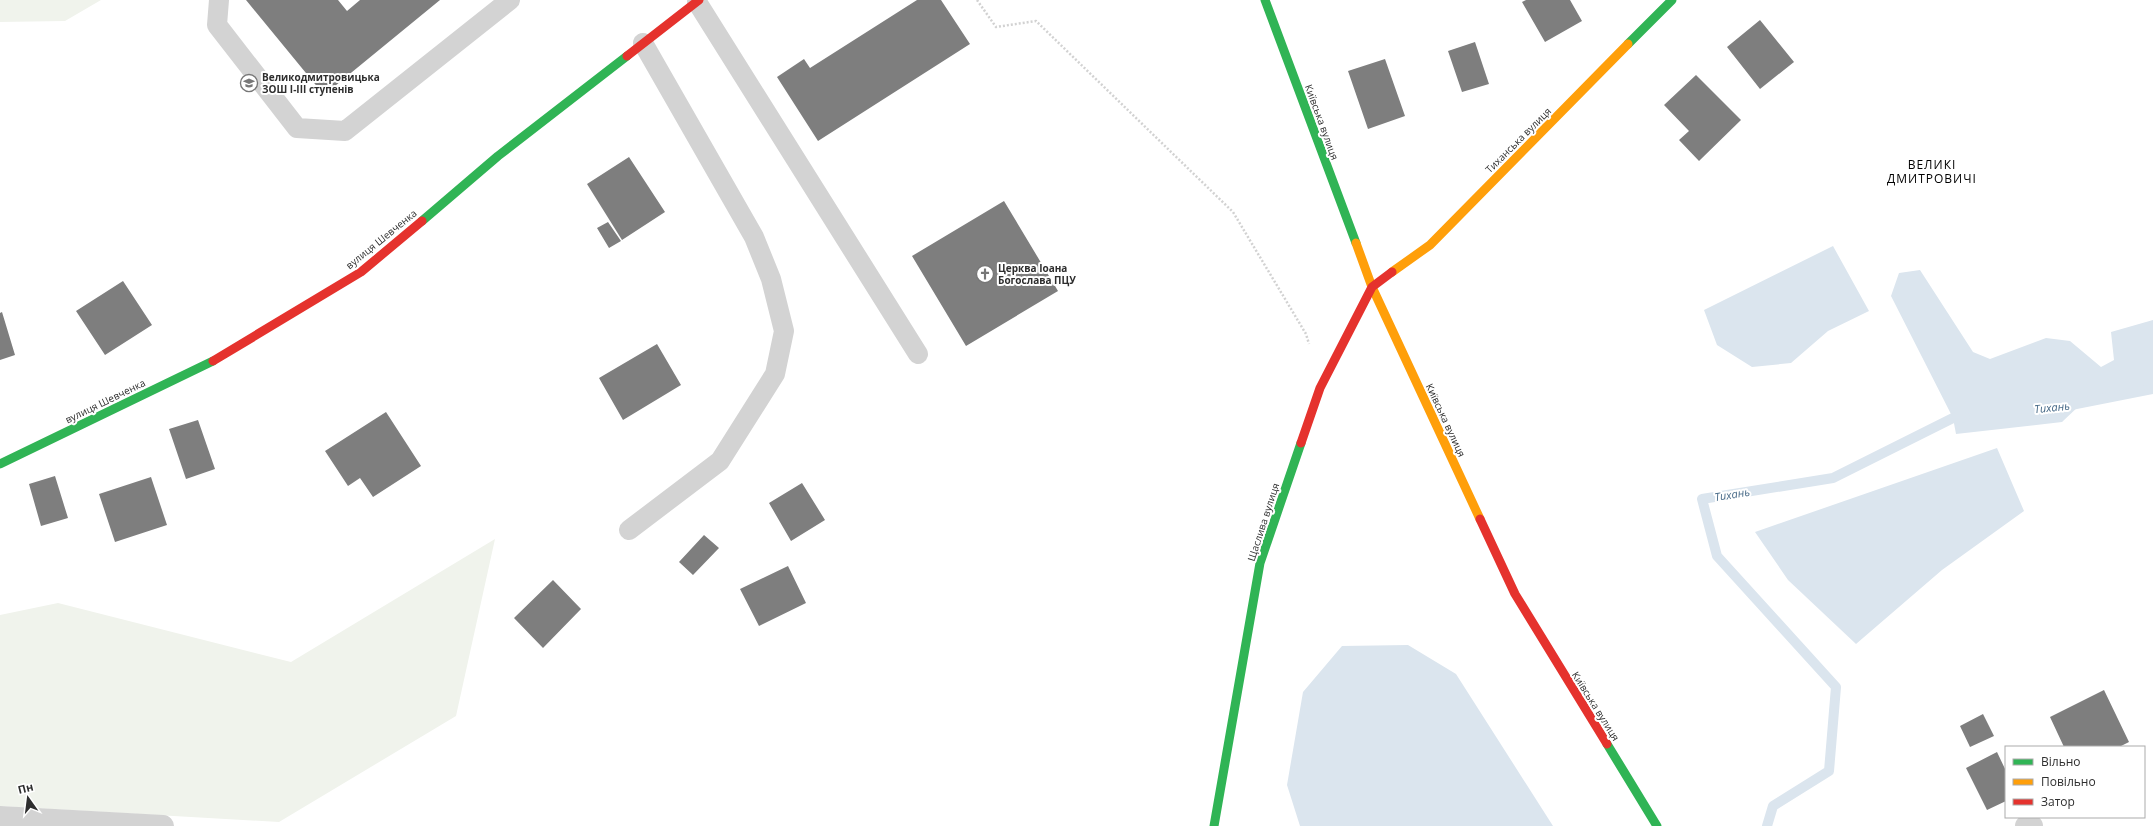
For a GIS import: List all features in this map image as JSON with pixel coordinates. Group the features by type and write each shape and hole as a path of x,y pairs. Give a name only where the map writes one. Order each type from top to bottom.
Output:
{"street":[{"name":"Київська вулиця","path":"1265,0 1372,287 1515,594 1657,826"},
{"name":"Тиханська вулиця","path":"1372,287 1430,245 1672,0"},
{"name":"вулиця Шевченка","path":"0,464 209,363 361,272 498,156 698,1"},
{"name":"Щаслива вулиця","path":"1214,826 1260,563 1320,388 1372,287"},
{"path":"0,816 163,826"},
{"path":"2026,826 2032,826"}],"lane":[{"path":"219,0 216,25 297,128 345,131 510,0"},
{"path":"698,1 918,354"},
{"path":"629,530 720,461 774,374 784,331 771,279 754,237 643,43"}],"path":[{"path":"977,0 996,27 1036,21 1233,212 1306,334 1320,388"}],"shaded area":[{"path":"0,0 101,0 65,21 0,22"},
{"path":"495,539 456,716 279,822 0,806 0,615 58,603 291,662"}],"water":[{"path":"1833,246 1869,311 1828,331 1791,363 1752,367 1717,345 1704,310"},
{"path":"1920,270 1973,352 1990,359 2046,338 2070,341 2101,367 2114,360 2111,332 2153,320 2153,389 2081,404 2062,422 1956,434 1953,418 1891,296 1899,273"},
{"path":"1997,448 2024,511 1942,570 1856,644 1788,580 1755,532"},
{"path":"1408,645 1456,674 1553,826 1300,826 1287,785 1303,692 1342,646"}],"building":[{"path":"246,0 338,0 347,11 360,0 440,0 324,95"},
{"path":"917,0 941,0 970,44 818,141 777,77 804,59 810,68"},
{"path":"1526,0 1570,0 1582,21 1545,42 1522,2"},
{"path":"1760,20 1794,62 1760,89 1727,47"},
{"path":"1475,42 1489,84 1462,92 1448,51"},
{"path":"1385,59 1405,116 1368,129 1348,71"},
{"path":"1696,75 1741,120 1699,161 1679,140 1689,131 1664,105"},
{"path":"629,157 665,212 622,240 587,184"},
{"name":"Церква Іоана Богослава ПЦУ","path":"1004,201 1058,291 966,346 912,256"},
{"path":"608,222 621,241 609,248 597,228"},
{"path":"123,281 152,325 105,355 76,311"},
{"path":"2,312 15,355 0,360 0,313"},
{"path":"657,344 681,385 623,420 599,378"},
{"path":"386,412 421,466 373,497 360,478 348,486 325,451"},
{"path":"198,420 215,469 186,479 169,429"},
{"path":"55,476 68,518 41,526 29,484"},
{"path":"151,477 167,525 115,542 99,494"},
{"path":"802,483 825,520 791,541 769,503"},
{"path":"704,535 719,548 693,575 679,562"},
{"path":"788,566 806,603 759,626 740,589"},
{"path":"553,580 581,609 543,648 514,618"},
{"path":"2104,690 2129,742 2121,746 2064,746 2050,717"},
{"path":"1983,714 1994,736 1970,747 1960,726"},
{"path":"1997,752 2005,769 2005,801 1987,810 1966,768"}],"waterway":[{"name":"Тихань","path":"2071,405 2153,389"},
{"name":"Тихань","path":"1767,826 1773,806 1829,771 1836,687 1717,556 1702,499 1833,478 1953,418 1965,417"}],"traffic: fast":[{"path":"1265,0 1356,243"},
{"path":"1628,44 1672,0"},
{"path":"422,221 498,156 627,56"},
{"path":"0,464 213,361"},
{"path":"1214,826 1260,563 1301,443"},
{"path":"1607,744 1657,826"}],"traffic: slow":[{"path":"1392,272 1430,245 1628,44"},
{"path":"1356,243 1372,287 1480,519"}],"traffic: jam":[{"path":"627,56 699,0"},
{"path":"213,361 361,272 422,221"},
{"path":"1301,443 1320,388 1372,287 1392,272"},
{"path":"1480,519 1515,594 1607,744"}],"place":[{"name":"Великодмитровицька ЗОШ І-ІІІ ступенів","path":"249,83"},
{"name":"Церква Іоана Богослава ПЦУ","path":"985,274"}],"district":[{"name":"ВЕЛИКІ ДМИТРОВИЧІ","path":"1932,171"}]}
